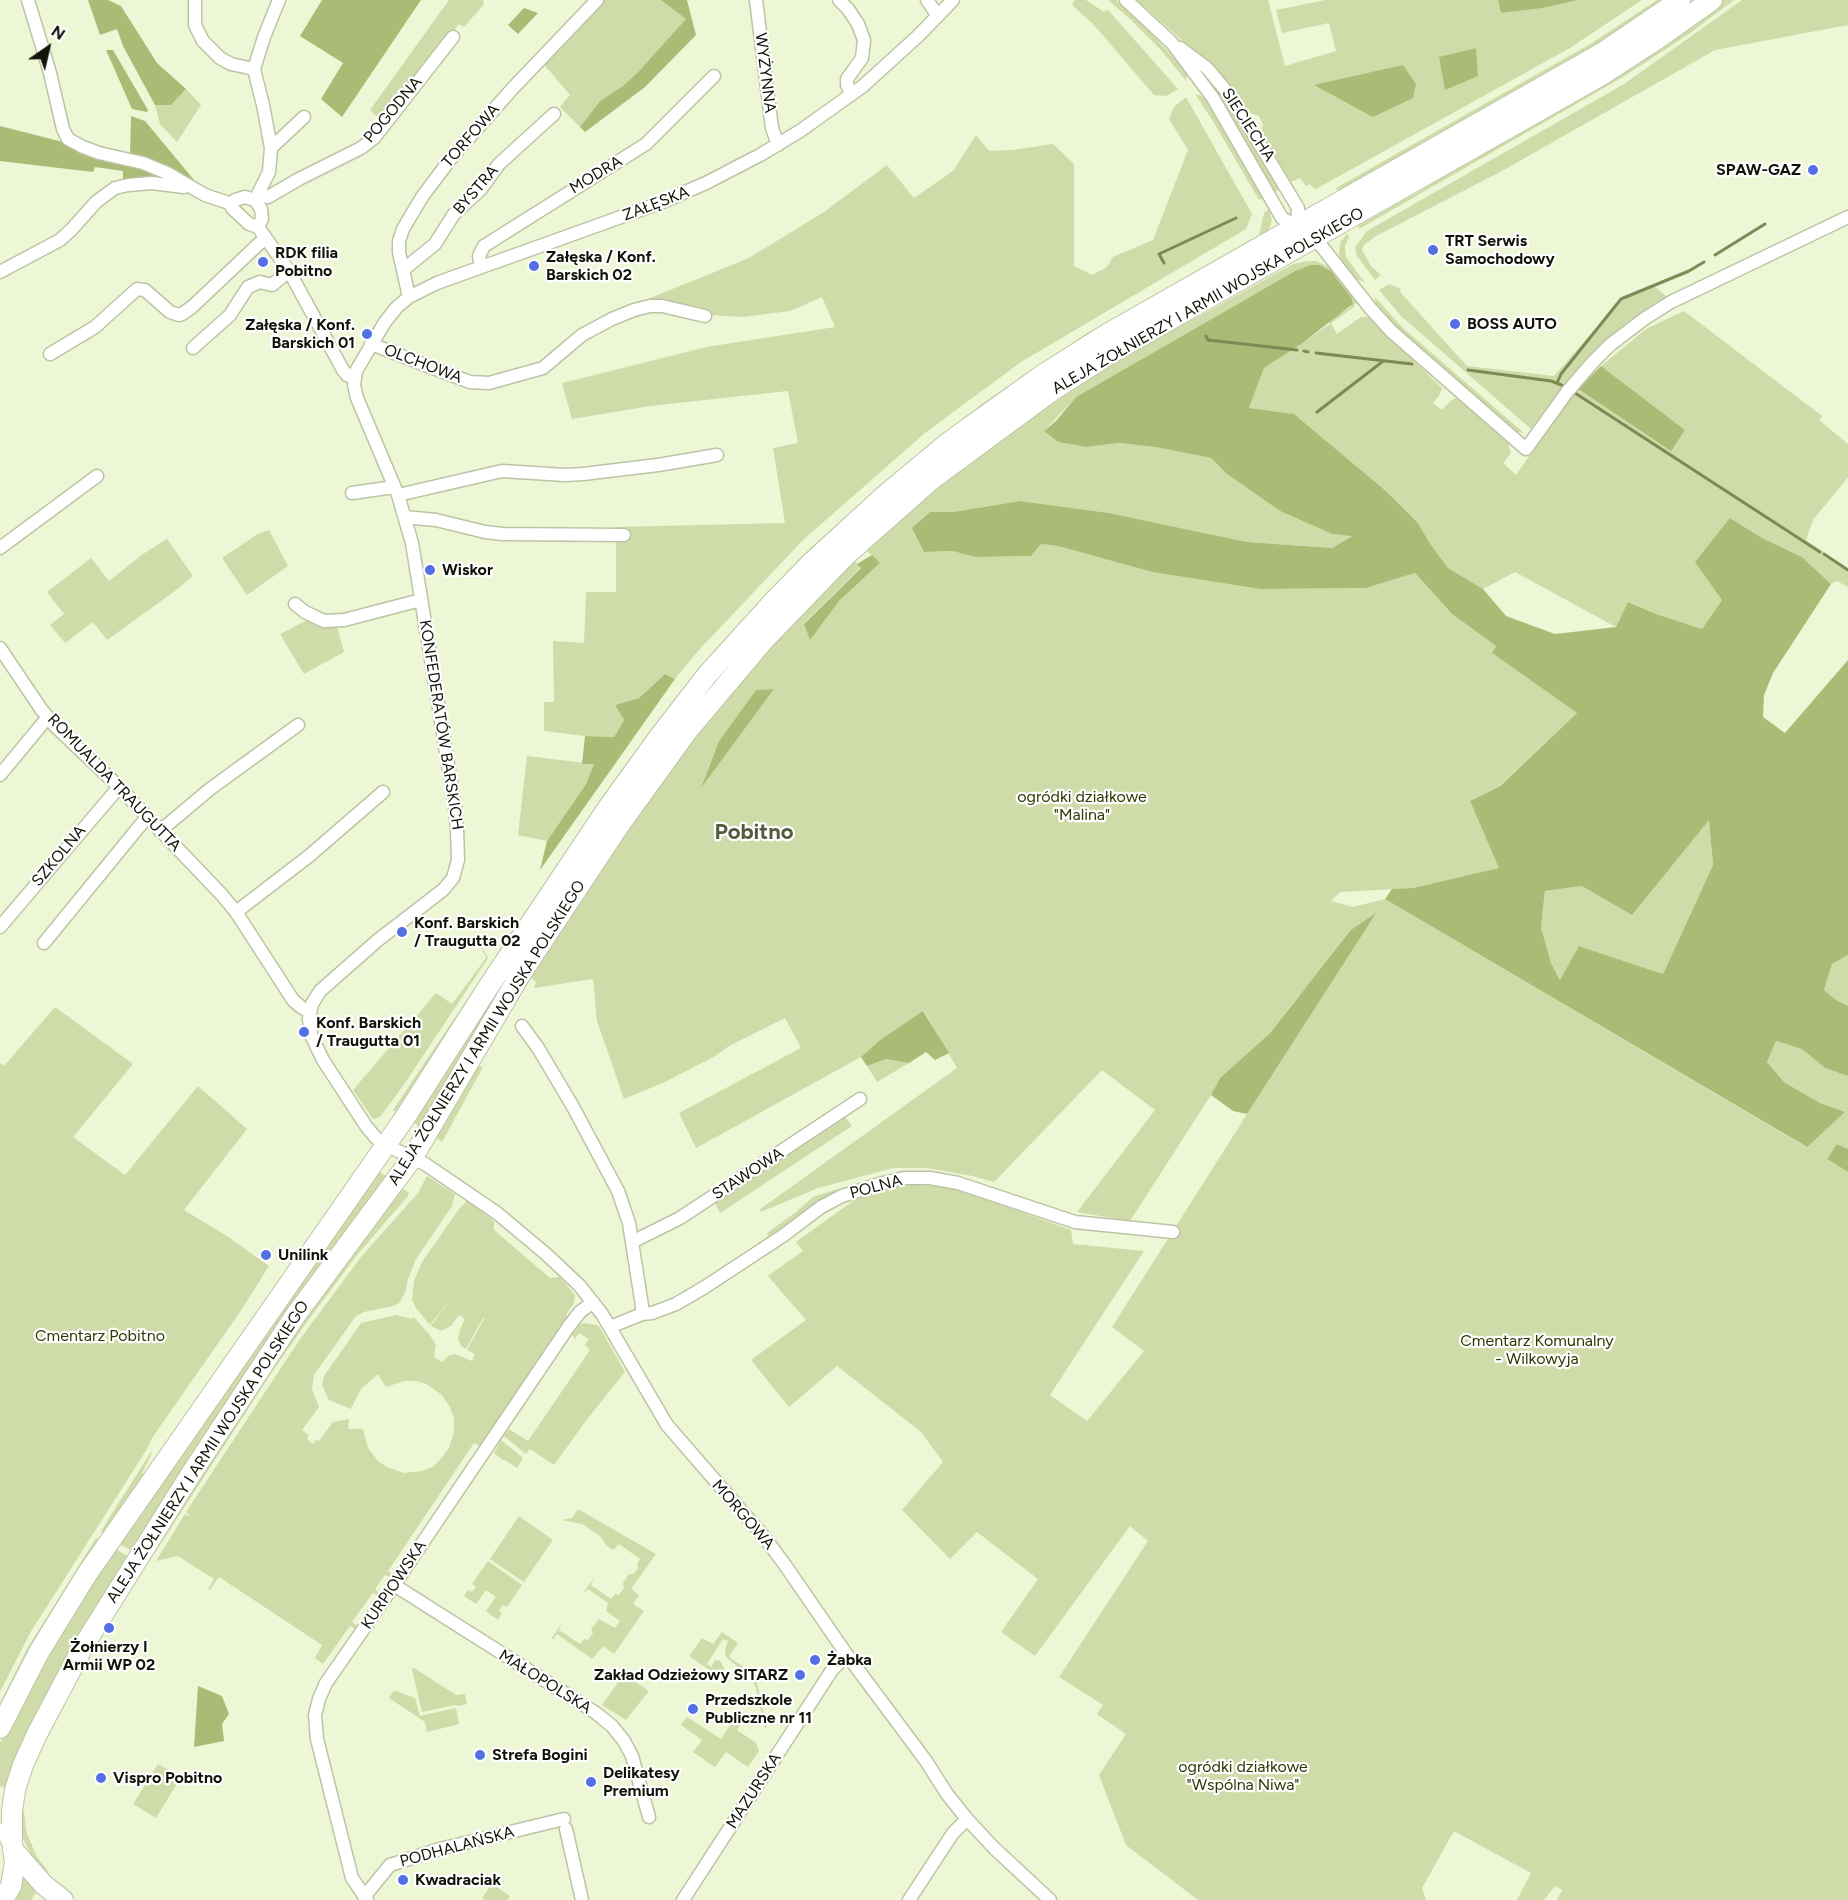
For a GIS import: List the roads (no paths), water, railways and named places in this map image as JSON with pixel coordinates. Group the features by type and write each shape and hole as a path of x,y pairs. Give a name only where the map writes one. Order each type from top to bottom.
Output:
{"main road":[{"name":"ALEJA ŻOŁNIERZY I ARMII WOJSKA POLSKIEGO","path":"0,1728 39,1652 87,1574 386,1145 601,818 658,737 721,659 812,562 851,525 949,442 1014,394 1108,333 1602,53 1680,0"},
{"name":"ALEJA ŻOŁNIERZY I ARMII WOJSKA POLSKIEGO","path":"3,1900 14,1875 13,1802 20,1774 37,1734 79,1653 269,1354 413,1157 520,975 642,792 714,698 763,640 872,531 931,480 1028,407 1111,353 1600,76 1712,0"},
{"path":"0,1823 13,1847 44,1885 63,1900"}],"street":[{"path":"28,0 52,80 61,124 68,139 90,150 150,165 193,188 232,204 235,211 249,224 258,227 261,224 262,214 256,198 269,172 271,148 254,69 279,0"},
{"path":"195,0 195,25 203,41 220,58 231,64 254,69"},
{"name":"TORFOWA","path":"409,297 399,252 399,241 403,229 429,187 452,157 513,88 597,0"},
{"name":"WYŻYNNA","path":"756,0 772,128 778,145"},
{"path":"838,0 848,9 858,24 864,40 862,58 847,79 847,85 852,94"},
{"path":"927,0 938,16"},
{"name":"ZAŁĘSKA","path":"354,378 357,369 392,312 409,297 437,283 639,212 731,171 778,145 852,94 899,54 953,0"},
{"name":"SIECIECHA","path":"1126,0 1172,42 1207,68 1232,98 1298,208 1297,226"},
{"name":"POGODNA","path":"232,204 239,198 268,197 299,178 361,148 374,138 453,37"},
{"name":"SIECIECHA","path":"1172,42 1223,113 1282,218 1315,238 1391,331 1526,449 1567,392 1592,363 1610,345 1644,319 1671,302 1848,217"},
{"name":"MODRA","path":"481,267 479,256 484,246 645,144 714,76"},
{"name":"BYSTRA","path":"403,270 435,244 454,214 481,189 499,164 554,114"},
{"path":"271,148 304,117"},
{"path":"0,272 56,243 96,202 115,188 152,183 193,188"},
{"name":"KONFEDERATÓW BARSKICH","path":"258,227 289,271 331,350 347,375 354,378 357,398 405,517 421,600 458,830 457,867 453,878 443,890 378,940 324,987 314,1000 309,1012"},
{"path":"50,354 102,321 137,289 145,290 170,312 182,314 265,238"},
{"path":"193,348 230,315 248,287 260,282 272,285 289,271"},
{"name":"OLCHOWA","path":"372,344 470,382 489,383 543,368 582,335 634,310 662,306 705,316"},
{"path":"352,493 396,491 502,471 583,474 717,455"},
{"path":"0,548 97,476"},
{"path":"405,517 436,519 485,532 503,534 624,535"},
{"path":"295,604 305,612 324,621 344,620 421,600"},
{"name":"ROMUALDA TRAUGUTTA","path":"0,648 48,717 207,878 236,912 293,1000 309,1012"},
{"path":"0,775 48,717"},
{"path":"160,831 210,789 298,725"},
{"name":"SZKOLNA","path":"0,927 119,787"},
{"path":"236,912 309,856 382,792"},
{"path":"44,943 147,817"},
{"path":"309,1012 311,1035 323,1060 366,1126 376,1138 386,1145 413,1157"},
{"path":"522,1026 572,1105 616,1187 629,1223 642,1314"},
{"name":"STAWOWA","path":"632,1242 680,1218 860,1099"},
{"name":"MORGOWA","path":"413,1157 486,1205 525,1236 565,1270 593,1302 668,1425 772,1547 847,1655 967,1819 994,1848 1050,1900"},
{"name":"POLNA","path":"610,1327 676,1304 784,1235 821,1207 842,1196 904,1178 930,1178 958,1183 1075,1222 1173,1232"},
{"name":"KURPIOWSKA","path":"366,1899 352,1878 317,1738 315,1715 326,1683 569,1326 580,1312 593,1302"},
{"name":"MAŁOPOLSKA","path":"394,1586 596,1713 612,1726 632,1755 649,1816"},
{"name":"MAZURSKA","path":"683,1900 828,1677 847,1655"},
{"path":"909,1900 949,1839 967,1819"},
{"name":"PODHALAŃSKA","path":"366,1899 390,1865 440,1849 565,1824 582,1900"}],"waterway":[{"path":"1164,263 1159,254 1236,218"},
{"path":"1715,255 1765,224"},
{"path":"1557,383 1561,374 1621,299 1689,271 1704,262"},
{"path":"1206,336 1208,340 1297,350"},
{"path":"1304,351 1308,352"},
{"path":"1316,353 1412,364"},
{"path":"1317,412 1382,362"},
{"path":"1468,370 1551,381 1564,386"},
{"path":"1575,393 1820,552"},
{"path":"1824,554 1848,570"}],"place":[{"name":"SPAW-GAZ","path":"1813,170"},
{"name":"TRT Serwis Samochodowy","path":"1433,250"},
{"name":"RDK filia Pobitno","path":"263,262"},
{"name":"Załęska / Konf. Barskich 02","path":"534,266"},
{"name":"BOSS AUTO","path":"1455,324"},
{"name":"Załęska / Konf. Barskich 01","path":"367,334"},
{"name":"Wiskor","path":"430,570"},
{"name":"Konf. Barskich / Traugutta 02","path":"402,932"},
{"name":"Konf. Barskich / Traugutta 01","path":"304,1032"},
{"name":"Unilink","path":"266,1255"},
{"name":"Żołnierzy I Armii WP 02","path":"109,1628"},
{"name":"Żabka","path":"815,1660"},
{"name":"Zakład Odzieżowy SITARZ","path":"800,1675"},
{"name":"Przedszkole Publiczne nr 11","path":"693,1709"},
{"name":"Strefa Bogini","path":"480,1755"},
{"name":"Vispro Pobitno","path":"101,1778"},
{"name":"Delikatesy Premium","path":"591,1782"},
{"name":"Kwadraciak","path":"403,1880"}],"district":[{"name":"Pobitno","path":"754,833"}],"park label":[{"name":"ogródki działkowe \"Malina\"","path":"1082,806"},
{"name":"Cmentarz Pobitno","path":"100,1336"},
{"name":"Cmentarz Komunalny - Wilkowyja","path":"1537,1350"},
{"name":"ogródki działkowe \"Wspólna Niwa\"","path":"1243,1776"}]}
